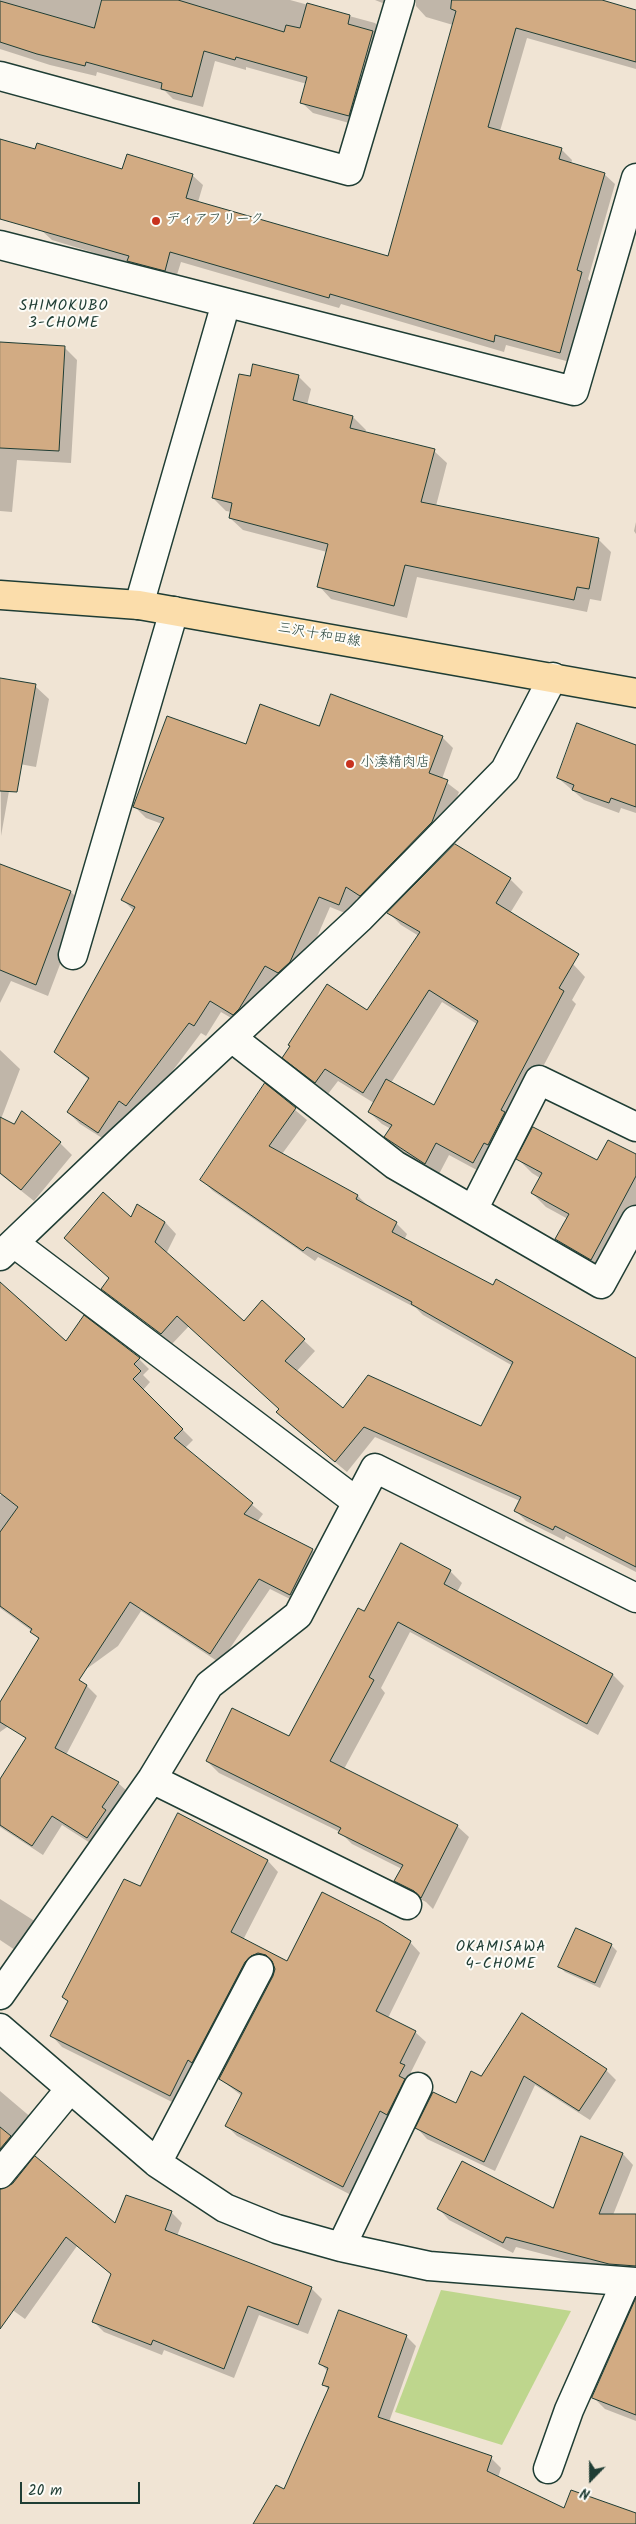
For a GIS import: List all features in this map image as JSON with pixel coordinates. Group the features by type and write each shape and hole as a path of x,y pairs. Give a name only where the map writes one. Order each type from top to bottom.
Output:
{"main road":[{"name":"三沢十和田線","path":"0,595 139,605 636,693"}],"street":[{"path":"0,76 349,171 400,0"},
{"path":"0,245 574,391 636,178"},
{"path":"139,605 226,303"},
{"path":"73,954 174,611"},
{"path":"357,1502 7,1250 119,1142 360,918 505,770 552,678"},
{"path":"232,1038 395,1164 601,1284 636,1220"},
{"path":"473,1210 539,1080 636,1127"},
{"path":"0,1995 152,1779 209,1685 298,1615 375,1468 636,1598"},
{"path":"152,1779 407,1905"},
{"path":"157,2163 259,1969"},
{"path":"0,2028 157,2163 225,2208 277,2228 341,2247 430,2266 631,2282 569,2410 548,2469"},
{"path":"341,2247 418,2087"},
{"path":"0,2174 70,2089"}],"green space":[{"path":"441,2290 571,2311 502,2445 395,2412"}],"building":[{"path":"102,0 178,0 284,32 286,25 300,28 307,3 350,15 348,24 373,31 349,116 300,103 307,77 236,57 235,60 204,51 192,97 161,89 162,83 86,62 85,66 37,54 0,42 0,1 94,28"},
{"path":"452,0 602,0 636,10 636,62 516,28 488,127 562,148 559,159 605,173 577,270 582,272 560,353 495,335 494,342 330,294 329,298 170,252 165,271 127,261 129,256 0,219 0,139 35,149 37,143 122,169 127,154 193,174 186,198 388,256 456,11 451,9"},
{"path":"0,342 65,346 59,451 0,448"},
{"path":"253,364 299,375 293,400 353,416 350,428 435,449 421,502 599,538 589,589 577,587 574,600 405,565 394,606 317,587 328,544 229,518 232,503 212,498 239,374 250,376"},
{"path":"0,678 36,684 17,792 0,791"},
{"path":"331,694 443,736 429,773 448,780 432,822 360,896 346,887 339,905 319,897 290,962 278,973 265,966 239,1009 233,1015 210,1001 194,1026 189,1023 126,1106 119,1101 98,1133 67,1112 89,1078 54,1052 135,907 121,900 164,818 133,807 167,716 246,744 260,704 319,726"},
{"path":"577,723 636,745 636,807 611,798 609,803 572,790 574,785 557,778"},
{"path":"455,844 511,878 496,903 579,954 559,988 564,991 501,1110 505,1112 488,1145 484,1143 473,1163 436,1143 425,1164 384,1137 392,1125 368,1112 386,1079 434,1105 478,1021 429,990 363,1093 325,1069 315,1083 282,1058 290,1046 288,1045 327,984 367,1010 420,932 387,913"},
{"path":"0,864 71,891 36,985 0,970"},
{"path":"265,1083 296,1108 269,1146 358,1195 356,1199 397,1222 392,1232 493,1285 496,1279 636,1358 636,1567 555,1526 553,1530 514,1511 521,1497 364,1427 335,1462 276,1412 279,1409 177,1316 161,1334 101,1289 109,1278 64,1238 103,1192 131,1217 137,1204 165,1222 155,1242 244,1321 262,1300 305,1339 285,1361 343,1408 368,1375 481,1426 513,1362 411,1304 412,1302 307,1247 303,1251 200,1180"},
{"path":"22,1111 61,1142 21,1190 0,1173 0,1117 14,1124"},
{"path":"533,1127 597,1160 608,1140 636,1154 636,1176 591,1260 555,1239 569,1214 531,1193 542,1173 516,1159"},
{"path":"0,1282 66,1341 84,1315 140,1358 134,1364 141,1371 133,1379 183,1429 174,1438 253,1503 244,1514 313,1549 290,1595 259,1579 210,1654 130,1602 79,1680 87,1685 55,1748 119,1782 102,1807 106,1810 87,1838 52,1816 32,1846 0,1825 0,1779 26,1738 0,1722 0,1702 39,1638 30,1632 32,1629 0,1606 0,1532 18,1507 0,1493"},
{"path":"401,1543 451,1570 444,1584 613,1674 587,1724 398,1622 369,1677 374,1680 330,1761 458,1825 421,1898 414,1891 394,1881 403,1865 338,1833 341,1828 206,1761 232,1708 289,1736 358,1608 364,1611"},
{"path":"178,1813 268,1860 231,1932 287,1961 322,1892 381,1922 411,1941 376,2011 416,2031 400,2063 405,2065 399,2076 405,2079 387,2115 380,2111 343,2187 225,2126 242,2093 219,2079 273,1976 275,1969 272,1961 266,1955 258,1953 251,1956 245,1962 192,2063 188,2060 170,2096 50,2036 68,2001 62,1997 124,1879 140,1886"},
{"path":"576,1928 612,1944 595,1983 558,1967"},
{"path":"522,2013 607,2069 579,2111 524,2076 484,2162 415,2128 433,2092 456,2103 471,2071 481,2076"},
{"path":"0,2127 11,2136 0,2149"},
{"path":"581,2136 623,2153 599,2214 636,2214 636,2266 609,2264 506,2237 503,2243 437,2209 462,2161 553,2208"},
{"path":"35,2156 115,2223 126,2195 172,2211 165,2230 312,2287 298,2325 248,2306 224,2369 153,2340 151,2345 92,2322 111,2274 66,2237 0,2329 0,2189 12,2184"},
{"path":"636,2298 636,2415 592,2398"},
{"path":"339,2310 407,2335 378,2417 492,2456 487,2471 564,2508 571,2490 636,2513 636,2524 253,2524 276,2485 284,2489 329,2387 322,2385 328,2368 319,2364"}],"place":[{"name":"ディアフリーク","path":"156,221"},
{"name":"小湊精肉店","path":"350,764"}],"district":[{"name":"SHIMOKUBO 3-CHOME","path":"64,316"},
{"name":"OKAMISAWA 4-CHOME","path":"501,1956"}]}
